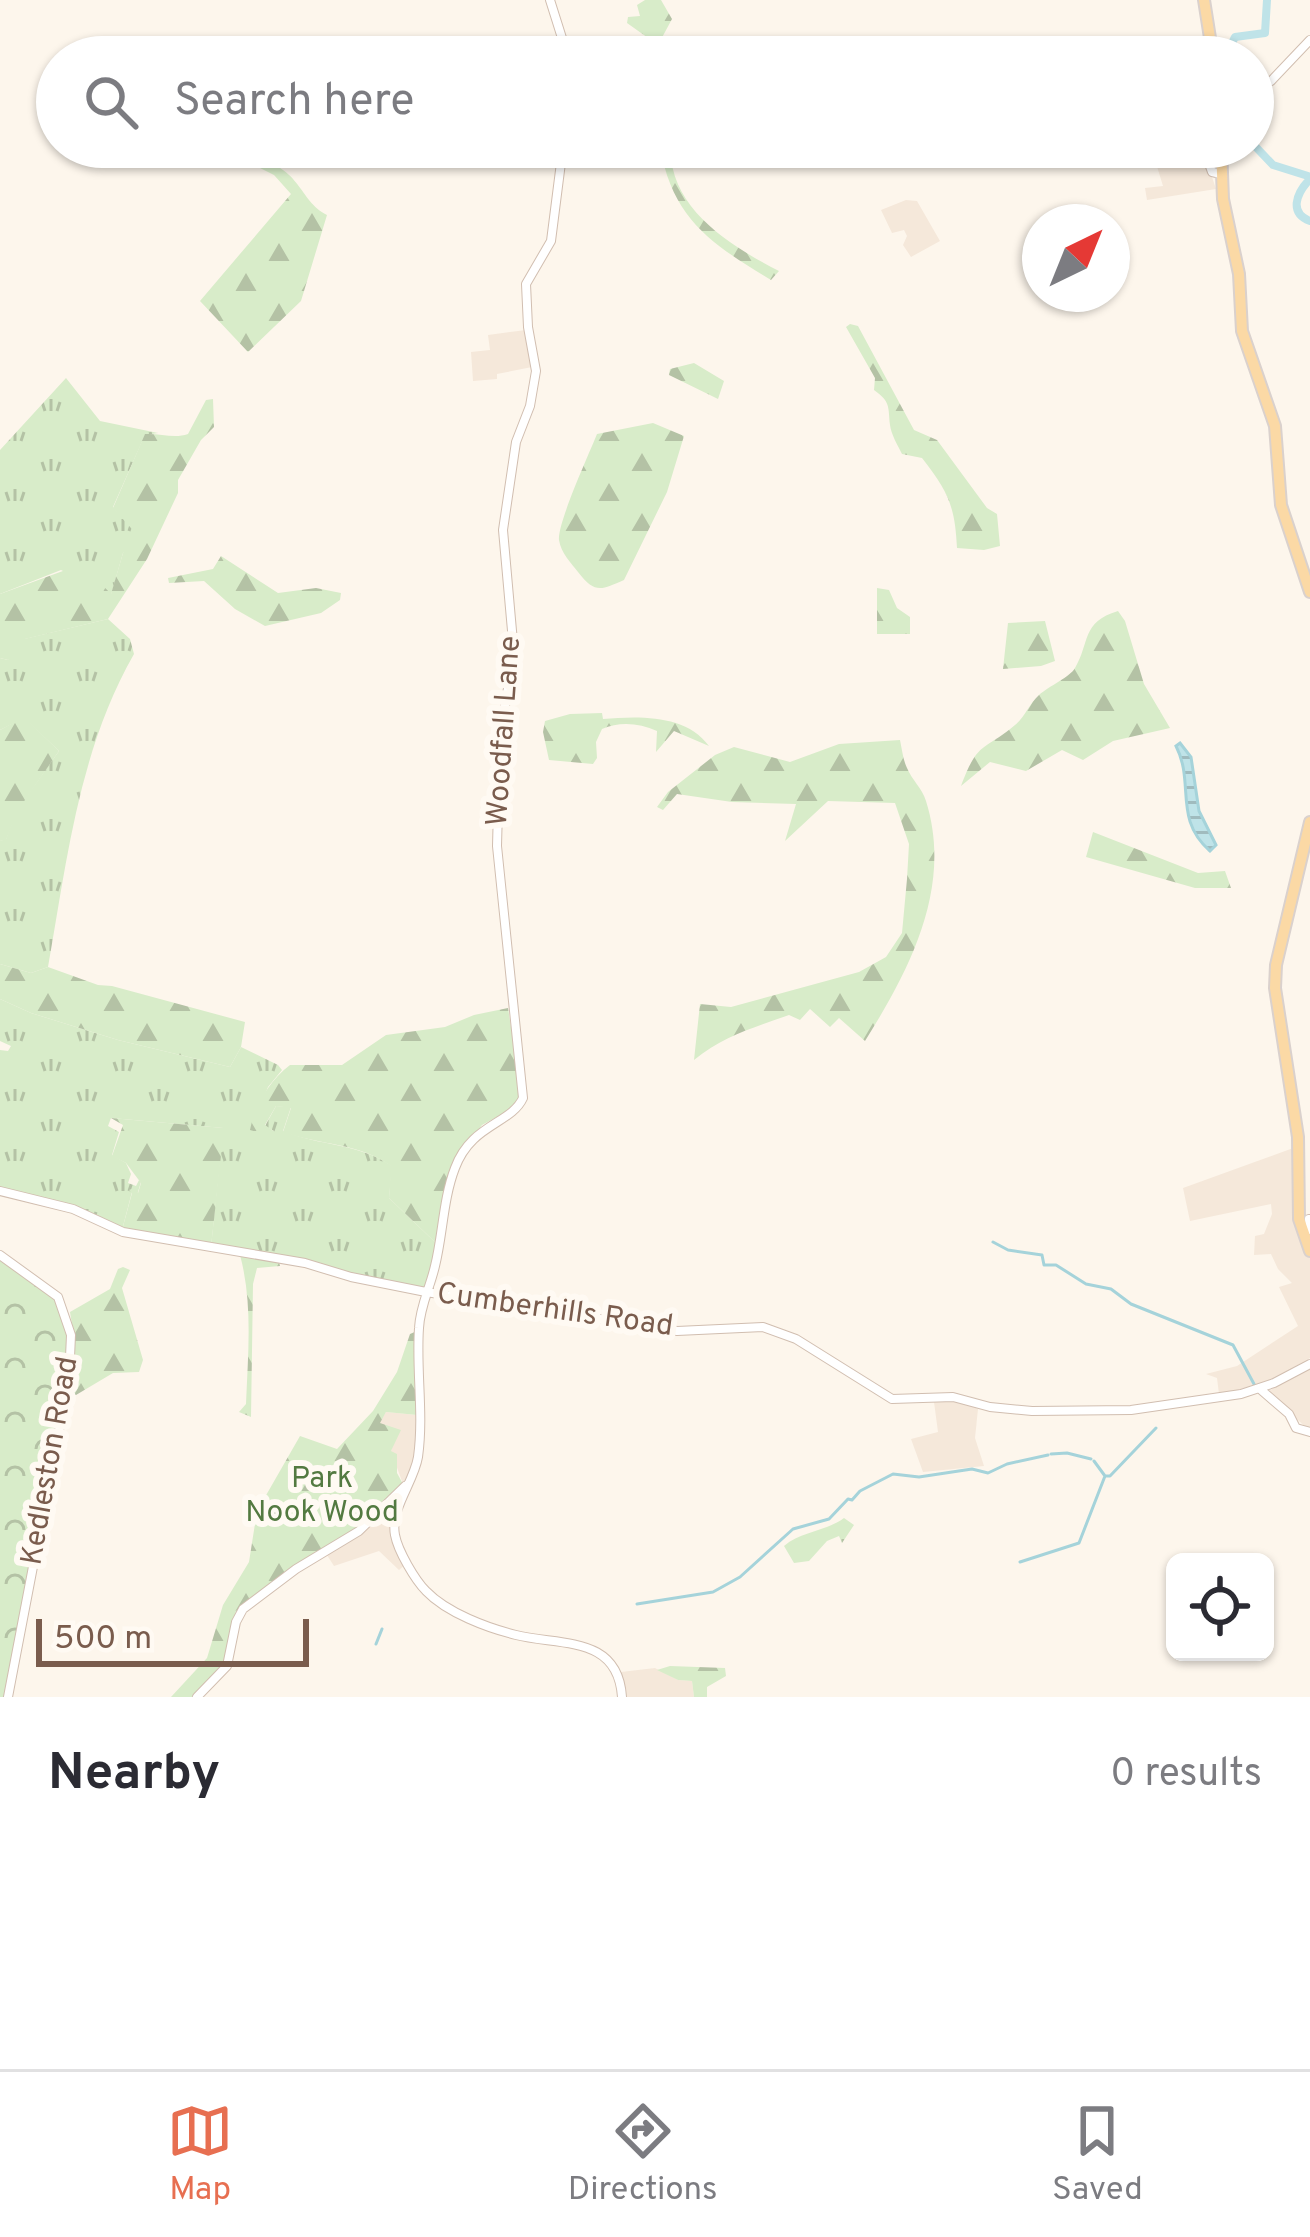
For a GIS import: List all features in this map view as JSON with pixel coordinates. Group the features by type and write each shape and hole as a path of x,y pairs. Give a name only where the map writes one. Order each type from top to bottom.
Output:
{"main road":[{"path":"1204,0 1210,36"},
{"path":"1221,168 1240,287 1242,331 1275,426 1281,505 1310,592"},
{"path":"1310,822 1276,965 1275,988 1298,1137 1299,1219 1310,1251"}],"street":[{"path":"550,0 561,36"},
{"path":"1274,78 1310,40"},
{"name":"Woodfall Lane","path":"426,1292 457,1162 483,1127 515,1111 523,1098 497,846 500,735 514,653 503,530 516,442 530,406 536,371 526,284 551,241 560,168"},
{"path":"1211,168 1221,174"},
{"name":"Cumberhills Road","path":"0,1191 73,1209 123,1232 304,1263 426,1292 677,1331 763,1328 796,1340 892,1400 953,1397 1032,1411 1131,1410 1260,1389 1310,1364"},
{"path":"1309,1219 1310,1230"},
{"name":"Kedleston Road","path":"0,1255 58,1297 71,1345 66,1397 8,1697"},
{"path":"426,1292 419,1325 417,1461 395,1524 396,1540 425,1591 492,1628 596,1651 618,1673 622,1697"},
{"path":"1260,1389 1289,1414 1296,1428 1310,1432"},
{"path":"196,1697 227,1666 236,1622 244,1609 296,1569 359,1532 406,1485"}],"shaded area":[{"path":"1157,168 1209,168 1216,189 1147,200 1145,188 1163,186"},
{"path":"906,200 917,201 940,241 911,257 903,245 904,230 892,233 881,210"},
{"path":"526,330 532,367 473,381 471,352 490,350 488,335"},
{"path":"1296,1147 1300,1238 1310,1258 1310,1358 1266,1383 1219,1394 1217,1378 1206,1374 1237,1366 1298,1326 1279,1287 1292,1283 1271,1254 1254,1255 1255,1236 1264,1234 1271,1204 1190,1221 1183,1188"},
{"path":"1310,1367 1310,1431 1267,1392"},
{"path":"956,1400 978,1409 975,1438 984,1466 923,1472 911,1439 938,1432 934,1402"},
{"path":"386,1412 417,1415 414,1462 403,1484 391,1451 390,1428 379,1423"},
{"path":"402,1495 393,1529 406,1564 399,1570 379,1551 334,1566 325,1552"},
{"path":"655,1668 678,1680 692,1681 694,1697 625,1697 621,1672"}],"green space":[{"path":"661,0 672,19 663,36 645,36 627,23 628,17 640,16 637,5"},
{"path":"260,168 281,169 327,215 301,301 248,352 200,301 291,194 274,175"},
{"path":"665,168 673,168 680,189 706,223 779,271 771,280 698,227 685,212"},
{"path":"858,326 914,430 937,440 987,508 997,514 1000,546 957,548 944,490 922,458 902,454 891,429 888,405 874,390 875,378 846,327"},
{"path":"694,363 724,381 718,399 669,375 670,369"},
{"path":"66,378 100,421 158,433 145,435 113,507 141,538 123,553 111,595 61,570 0,594 0,450"},
{"path":"213,399 214,427 178,480 178,493 147,559 108,619 25,639 19,654 8,660 0,658 0,594 82,564 111,594 123,553 132,538 139,537 113,508 145,434 188,434 206,400"},
{"path":"653,423 684,436 667,492 624,580 594,587 560,545 568,505 597,434"},
{"path":"221,556 278,593 316,588 341,593 340,600 321,613 265,626 235,609 204,581 169,583 168,578 213,569"},
{"path":"877,588 889,590 897,608 910,617 910,634 877,634"},
{"path":"1118,611 1144,684 1170,728 1113,741 1083,760 1062,750 1026,771 990,762 961,786 982,748 1018,722 1039,695 1072,671 1092,627"},
{"path":"108,619 130,639 134,654 115,691 88,767 48,967 31,973 0,964 0,841 6,839 17,810 59,751 24,718 0,730 0,658 8,660 24,639"},
{"path":"1045,621 1055,661 1003,669 1008,623"},
{"path":"602,713 603,719 675,723 709,746 674,731 656,752 657,731 623,724 602,729 593,764 549,760 545,721"},
{"path":"24,717 59,751 18,810 6,840 0,841 0,730"},
{"path":"900,740 906,765 926,801 934,865 923,926 865,1041 839,1018 830,1027 810,1009 800,1020 789,1015 739,1033 694,1060 700,1004 731,1007 859,972 886,957 902,933 909,844 895,803 828,801 785,841 796,804 677,794 663,810 657,807 668,792 715,755 734,747 790,762 839,744"},
{"path":"1093,832 1198,873 1225,871 1231,888 1195,888 1086,857"},
{"path":"0,964 31,973 48,967 98,985 245,1022 241,1047 230,1067 31,1013 0,999"},
{"path":"0,999 118,1040 230,1067 241,1047 278,1065 282,1070 268,1087 251,1130 274,1131 265,1126 276,1106 291,1107 283,1131 366,1153 392,1166 389,1198 437,1244 425,1289 211,1247 223,1128 111,1118 108,1126 119,1132 112,1155 126,1163 131,1174 128,1183 136,1186 141,1182 137,1195 132,1192 122,1230 0,1190 0,1050 8,1051 11,1046 0,1041"},
{"path":"508,1008 521,1092 515,1107 482,1125 456,1159 437,1244 389,1198 391,1166 379,1158 283,1132 291,1108 276,1106 265,1125 275,1132 271,1136 250,1130 264,1094 290,1065 342,1065 386,1035 445,1027"},
{"path":"111,1118 224,1128 211,1247 122,1230 129,1190 138,1193 141,1183 126,1163 112,1156 123,1125"},
{"path":"240,1255 279,1261 280,1266 257,1268 253,1284 251,1417 239,1412 246,1404 249,1329"},
{"path":"0,1258 53,1296 64,1317 68,1342 64,1400 41,1509 32,1517 36,1535 6,1697 0,1697"},
{"path":"123,1267 130,1270 122,1288 143,1360 139,1372 113,1373 70,1394 75,1343 70,1312 110,1289"},
{"name":"Park Nook Wood","path":"417,1331 417,1415 386,1412 380,1423 401,1430 391,1451 397,1454 397,1473 403,1484 374,1518 236,1611 225,1667 194,1697 171,1697 207,1658 223,1605 249,1562 257,1511 300,1436 337,1449 373,1411 397,1372 410,1334"},
{"path":"844,1518 854,1525 842,1543 839,1536 827,1541 809,1561 794,1563 784,1546"},
{"path":"670,1666 725,1668 726,1676 707,1687 707,1697 694,1697 692,1681 657,1670"}],"water":[{"path":"1180,743 1191,757 1199,811 1216,845 1210,851 1188,813 1176,746"}],"waterway":[{"path":"1242,36 1265,33 1267,0"},
{"path":"1274,165 1308,176 1297,208 1310,221"},
{"path":"993,1242 1008,1250 1042,1255 1044,1265 1056,1265 1086,1284 1111,1289 1131,1304 1233,1345 1254,1384"},
{"path":"1020,1562 1079,1543 1105,1476 1156,1428"},
{"path":"1051,1454 1091,1459"},
{"path":"637,1604 713,1592 740,1577 793,1529 829,1519 848,1499 893,1474 919,1477 972,1469 988,1473 1048,1455"},
{"path":"1094,1461 1105,1476"},
{"path":"376,1644 382,1629"}]}
